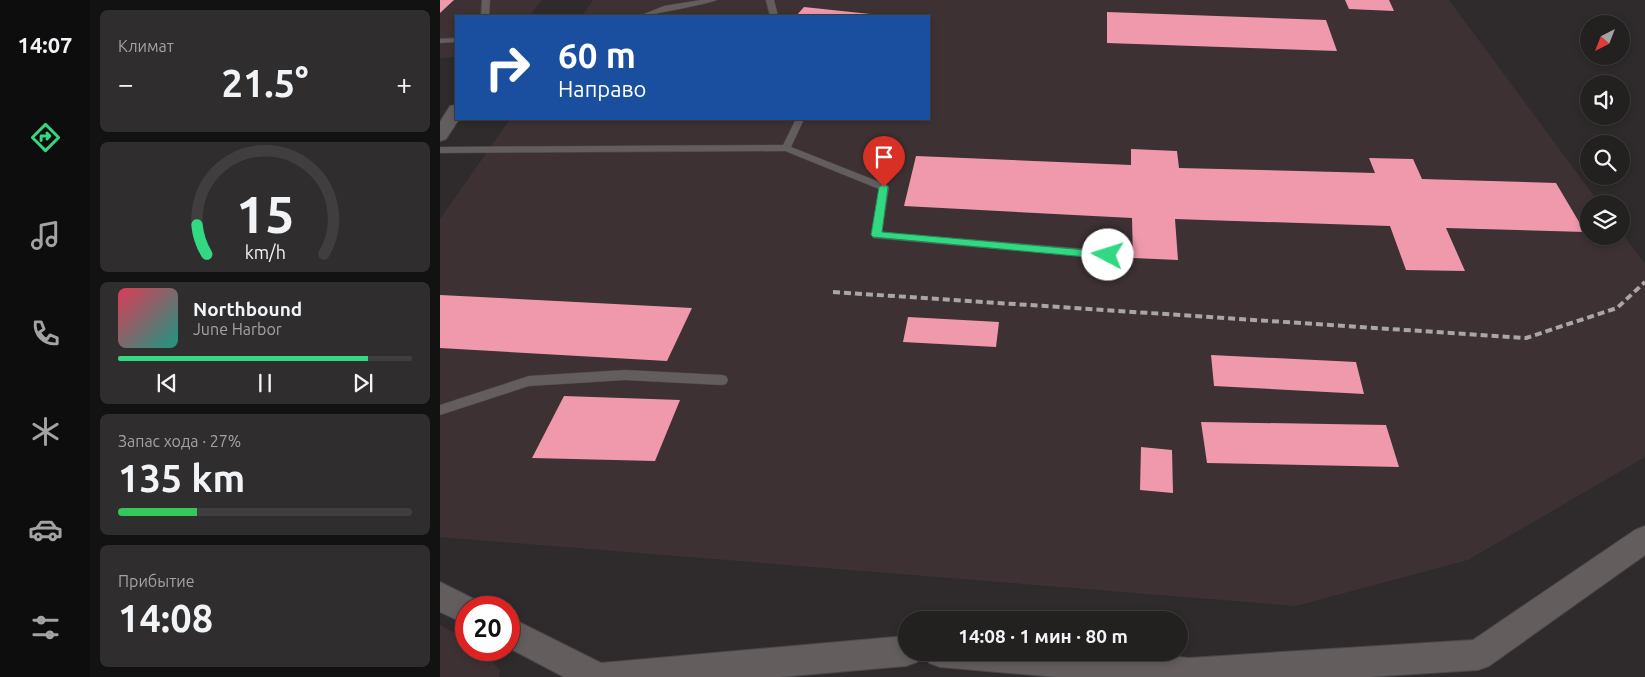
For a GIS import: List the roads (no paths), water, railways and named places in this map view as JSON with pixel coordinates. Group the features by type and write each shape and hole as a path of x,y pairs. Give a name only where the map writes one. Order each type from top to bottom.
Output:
{"street":[{"path":"440,134 455,112"},
{"path":"1047,661 1189,673 1478,655 1645,540"},
{"path":"440,596 455,604"},
{"path":"520,638 594,677"},
{"path":"605,677 898,652"}],"lane":[{"path":"486,0 486,15"},
{"path":"646,15 667,8 712,0"},
{"path":"770,0 774,15"},
{"path":"440,41 455,40"},
{"path":"786,148 800,120"},
{"path":"440,150 786,148 884,187 876,235 1108,255"},
{"path":"440,410 529,381 625,375 722,380"}],"railway":[{"path":"833,292 1526,338 1617,308 1645,282"}]}
